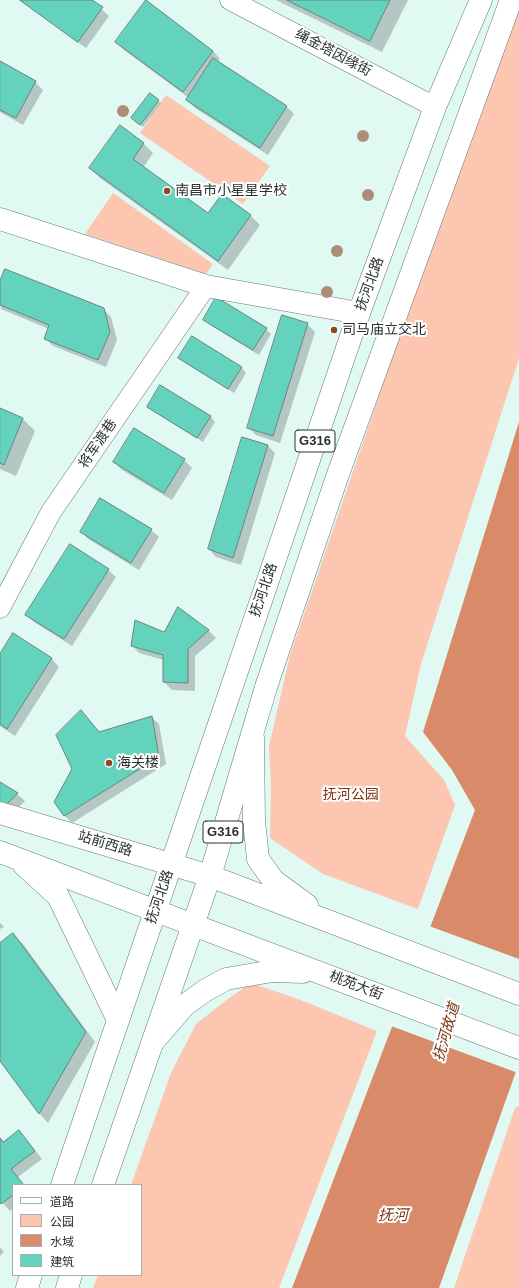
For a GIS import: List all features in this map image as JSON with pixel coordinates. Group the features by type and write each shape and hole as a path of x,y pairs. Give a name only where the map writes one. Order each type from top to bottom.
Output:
{"main road":[{"name":"抚河北路","path":"62,1184 359,313 435,107 481,0"},
{"name":"G316","path":"103,1184 210,876 266,687 337,476 511,0"},
{"path":"0,219 206,286 359,313"},
{"path":"253,730 254,821 258,859 273,880 329,921"},
{"name":"站前西路","path":"0,813 210,876"},
{"path":"8,854 194,924"},
{"path":"8,854 58,896 118,1020"},
{"path":"210,876 519,994"},
{"name":"桃苑大街","path":"194,924 519,1048"},
{"path":"152,1043 185,1005 206,990 226,979 272,970 320,972"},
{"path":"27,1288 31,1276"},
{"path":"67,1288 71,1276"}],"street":[{"path":"232,0 383,78 435,107"},
{"name":"将军渡巷","path":"0,608 51,512 206,286"}],"green space":[{"name":"抚河公园","path":"519,6 519,358 421,664 405,736 444,780 455,805 418,909 323,874 270,838 271,786 269,746 290,655 483,93"},
{"path":"166,95 270,166 243,204 140,133"},
{"path":"113,193 213,264 206,274 85,234"},
{"path":"251,983 298,999 377,1031 279,1288 93,1288 98,1276 142,1276 142,1184 131,1184 171,1073 196,1024"},
{"path":"519,1106 519,1288 454,1288 515,1108"}],"water":[{"name":"抚河","path":"519,422 519,1063 439,1288 292,1288 475,810 452,770 423,732"}],"pier":[{"path":"429,926 519,959 518,1073 391,1026"}],"building":[{"path":"20,0 92,0 103,7 78,42"},
{"path":"146,0 213,51 183,92 115,42"},
{"path":"287,0 390,0 370,41"},
{"path":"213,58 287,106 260,148 186,100"},
{"path":"0,61 36,81 16,118 0,110"},
{"path":"150,93 159,100 140,125 131,118"},
{"path":"120,125 144,143 133,159 208,213 222,194 251,215 218,261 89,168"},
{"path":"5,269 104,308 110,332 98,360 44,339 49,325 0,305 0,281"},
{"path":"216,297 267,328 253,350 203,320"},
{"path":"282,315 308,323 273,436 247,428"},
{"path":"192,336 242,367 228,389 178,358"},
{"path":"160,385 211,416 197,438 147,407"},
{"path":"0,408 23,418 4,465 0,463"},
{"path":"134,428 185,459 164,493 113,462"},
{"path":"242,437 268,445 233,558 208,549"},
{"path":"100,498 152,529 131,563 80,532"},
{"path":"70,544 109,569 64,639 25,615"},
{"path":"178,607 209,630 188,649 188,683 163,682 163,655 131,646 135,620 164,632"},
{"path":"13,633 52,658 7,729 0,724 0,654"},
{"name":"海关楼","path":"81,710 99,732 152,716 159,757 64,816 54,802 72,769 56,735"},
{"path":"0,782 18,793 6,805 0,803"},
{"path":"13,933 86,1032 39,1114 0,1061 0,943"},
{"path":"19,1130 35,1151 11,1169 23,1184 12,1184 12,1196 1,1204 0,1138 3,1142"}],"place":[{"name":"南昌市小星星学校","path":"167,191"},
{"name":"司马庙立交北","path":"334,330"},
{"name":"海关楼","path":"109,763"}],"water label":[{"name":"抚河故道","path":"447,1032"}]}
